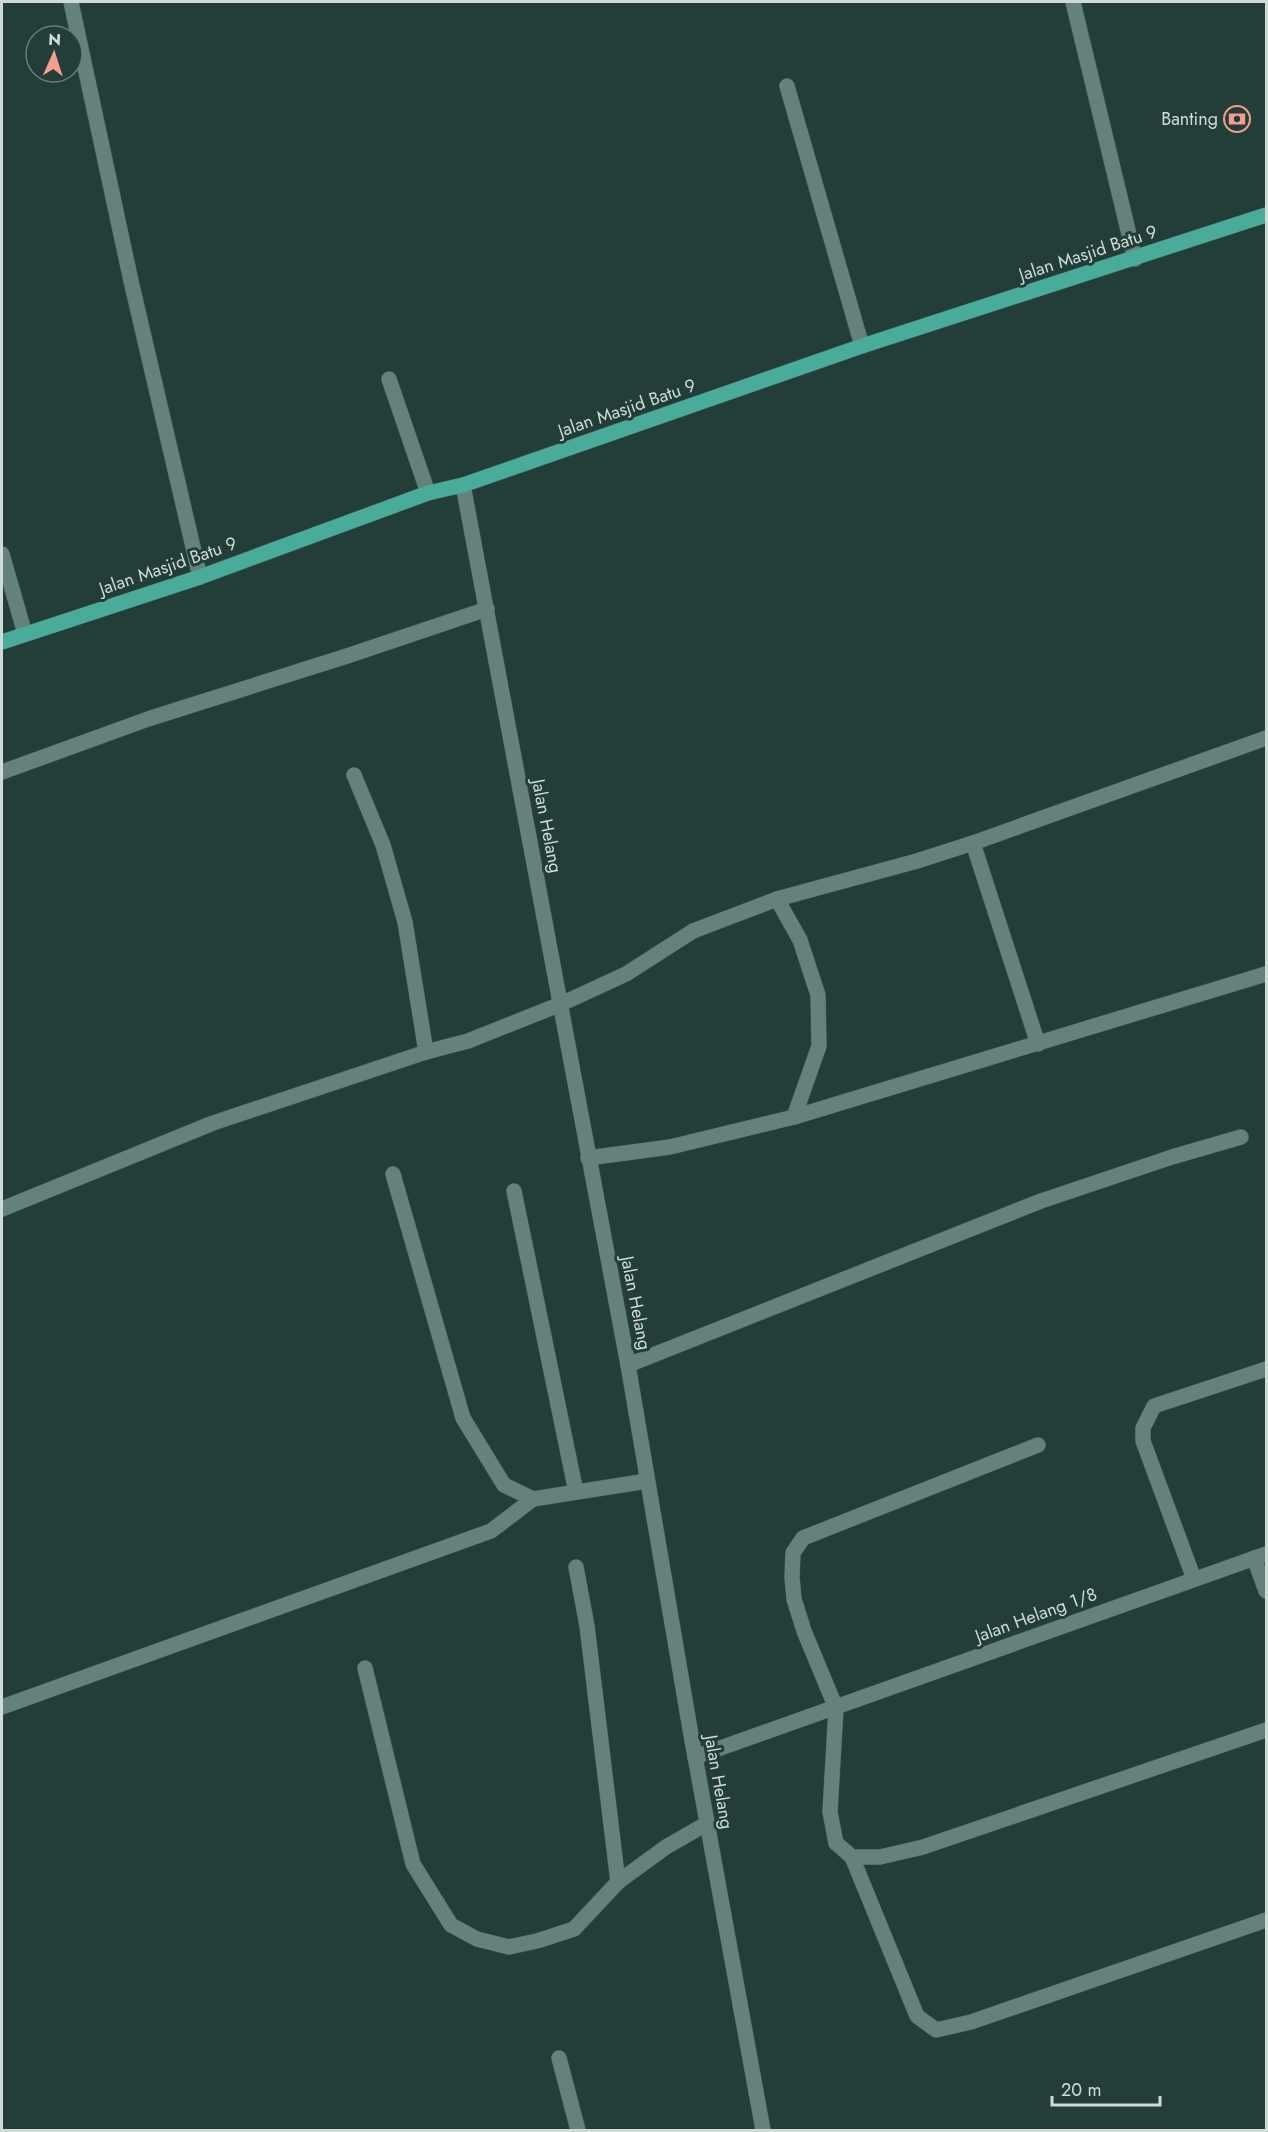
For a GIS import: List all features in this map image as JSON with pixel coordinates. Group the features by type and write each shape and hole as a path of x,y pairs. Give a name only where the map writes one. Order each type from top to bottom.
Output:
{"main road":[{"name":"Jalan Masjid Batu 9","path":"2,642 200,576 428,493 463,485 862,346 1266,215"}],"street":[{"path":"70,2 200,576"},
{"path":"1073,2 1135,259"},
{"path":"787,86 862,346"},
{"path":"389,380 428,493"},
{"name":"Jalan Helang","path":"463,485 628,1365 706,1824 763,2130"},
{"path":"2,554 25,634"},
{"path":"2,772 148,719 487,609"},
{"path":"2,1209 213,1123 426,1052 468,1041 561,1004 626,974 693,932 777,898 916,861 972,843 1266,738"},
{"path":"354,775 383,845 405,922 426,1052"},
{"path":"972,843 1038,1044"},
{"path":"777,898 800,940 818,995 819,1046 794,1117"},
{"path":"588,1158 670,1147 794,1117 1266,974"},
{"path":"628,1365 1041,1201 1172,1157 1241,1137"},
{"path":"393,1174 463,1418 504,1485 533,1499"},
{"path":"514,1191 576,1492"},
{"path":"1194,1579 1143,1441 1143,1428 1154,1406 1266,1369"},
{"path":"1038,1445 803,1538 793,1553 794,1599 804,1631 836,1708 830,1812 836,1843 852,1857 917,2016 936,2030 971,2022 1266,1920"},
{"path":"2,1707 491,1531 533,1499 647,1481"},
{"path":"1260,1556 1266,1591"},
{"name":"Jalan Helang 1/8","path":"695,1757 1260,1556"},
{"path":"576,1567 587,1626 618,1882"},
{"path":"365,1668 413,1864 451,1925 477,1939 509,1947 574,1929 618,1882 666,1847 706,1824"},
{"path":"852,1857 880,1857 923,1847 1266,1730"},
{"path":"559,2058 578,2130"}],"place":[{"name":"Banting","path":"1237,119"}]}
